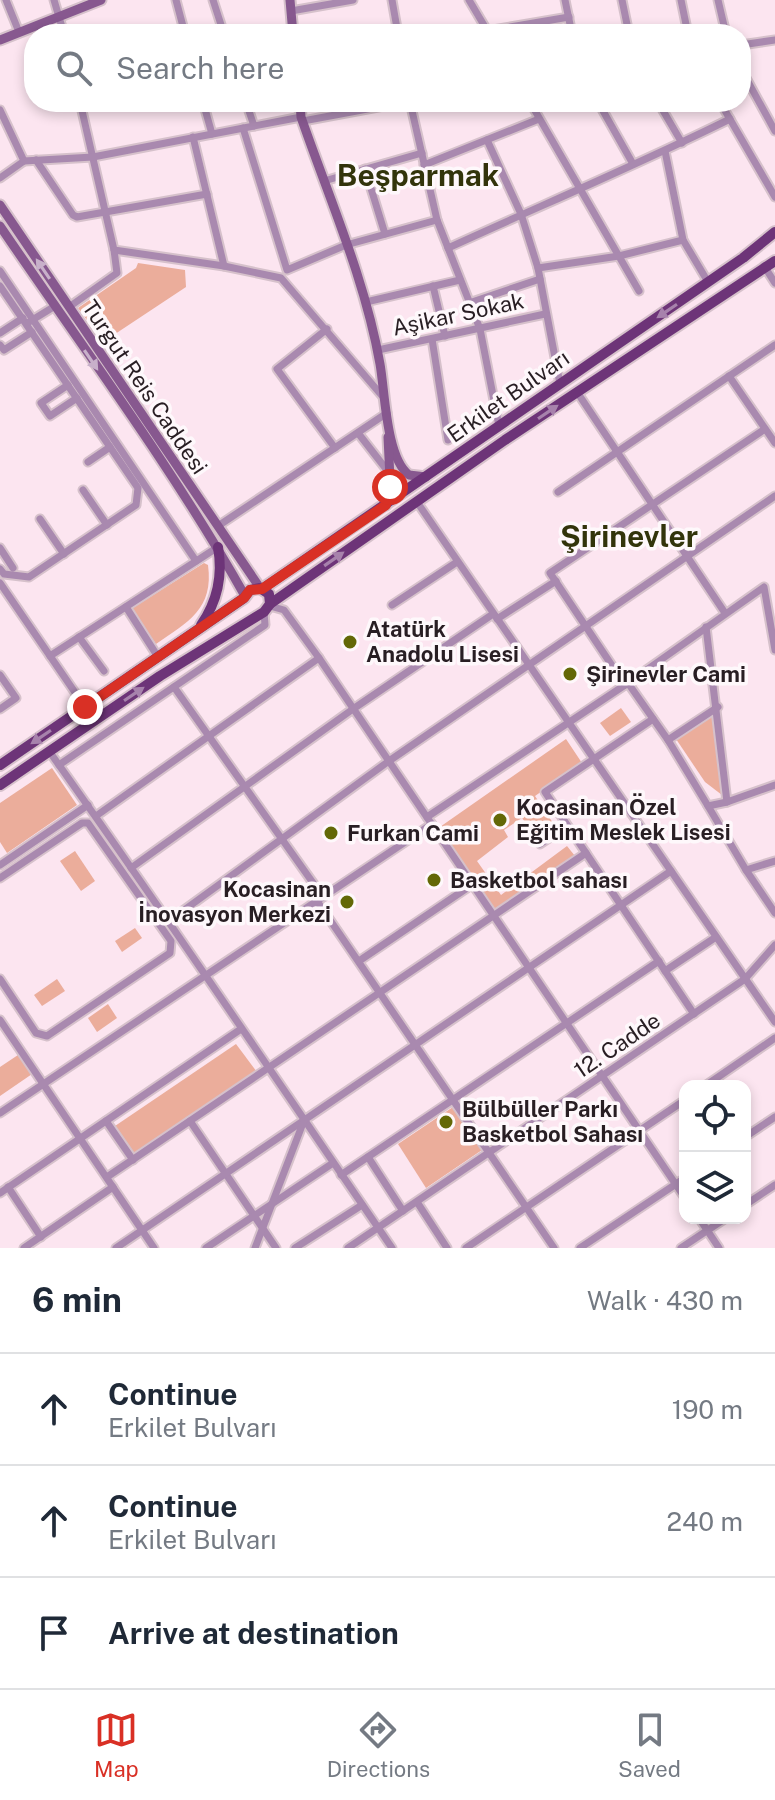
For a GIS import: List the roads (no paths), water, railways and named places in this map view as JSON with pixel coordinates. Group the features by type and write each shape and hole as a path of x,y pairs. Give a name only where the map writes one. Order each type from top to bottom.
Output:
{"main road":[{"name":"Erkilet Bulvarı","path":"261,588 708,282 775,232"},
{"name":"Erkilet Bulvarı","path":"0,785 266,609 577,392 775,261"},
{"path":"197,631 212,607 218,589 218,547"},
{"path":"0,765 197,631 245,597 250,590 261,588 270,596 266,609 247,610 245,597"}],"street":[{"path":"6,0 19,32"},
{"path":"54,0 62,24"},
{"path":"47,24 101,0"},
{"path":"176,0 182,24"},
{"path":"213,0 221,24"},
{"path":"290,6 353,0"},
{"path":"392,0 396,24"},
{"path":"469,0 483,24"},
{"path":"565,0 570,24"},
{"path":"622,0 627,24"},
{"path":"681,0 686,24"},
{"path":"718,0 724,24"},
{"path":"531,24 569,17"},
{"path":"0,40 24,31"},
{"path":"751,44 775,40"},
{"path":"751,87 775,131"},
{"path":"0,110 24,161"},
{"path":"69,307 117,273 82,112"},
{"path":"206,112 212,134"},
{"path":"249,112 254,126"},
{"path":"301,112 366,302 378,350 387,413 390,474 386,505"},
{"path":"0,178 24,161 93,157 346,112"},
{"path":"411,112 437,220 480,329 499,426"},
{"path":"535,112 639,291"},
{"path":"604,112 633,164"},
{"path":"664,112 682,143"},
{"path":"726,112 775,197"},
{"path":"424,165 539,119"},
{"path":"448,248 730,119"},
{"path":"243,128 287,270"},
{"path":"193,137 224,266"},
{"path":"487,140 521,214 538,268 560,384"},
{"path":"665,151 683,240 708,282"},
{"path":"324,181 422,153"},
{"path":"36,160 73,215 80,217 207,194"},
{"path":"365,169 385,234"},
{"name":"Turgut Reis Caddesi","path":"0,205 261,588"},
{"path":"281,278 287,270 346,245 437,220"},
{"name":"Turgut Reis Caddesi","path":"0,226 218,547 245,597"},
{"path":"538,268 619,256 683,240"},
{"path":"114,250 224,266 281,278 386,400"},
{"path":"764,266 775,283"},
{"path":"0,271 28,324 138,488 136,505 29,577 4,574 0,569"},
{"path":"469,303 540,279"},
{"path":"366,302 460,280"},
{"path":"0,286 196,561"},
{"path":"433,286 445,336"},
{"path":"0,345 4,350 28,324 55,306"},
{"name":"Aşikar Sokak","path":"378,350 545,314"},
{"path":"0,333 28,324"},
{"path":"327,329 277,369 335,448"},
{"path":"432,339 448,440"},
{"path":"558,492 775,345"},
{"path":"729,376 775,443"},
{"path":"68,385 41,403 50,416 77,398"},
{"path":"577,392 725,613"},
{"path":"218,526 387,413"},
{"path":"387,413 401,468 413,477 426,477"},
{"path":"765,429 550,573 668,740 775,913"},
{"path":"358,433 390,474"},
{"path":"88,462 110,447"},
{"path":"83,490 107,525"},
{"path":"169,921 389,761 775,496"},
{"path":"417,502 775,1022"},
{"path":"40,519 64,554"},
{"path":"50,656 218,547"},
{"path":"0,548 13,568"},
{"path":"392,605 457,562"},
{"path":"131,868 353,709 495,616 556,581"},
{"path":"0,583 85,707"},
{"path":"0,1113 320,899 764,587 775,650"},
{"path":"126,607 158,657"},
{"path":"59,765 265,625 266,609 284,610 679,1189"},
{"path":"706,627 727,802"},
{"path":"79,637 104,671"},
{"path":"96,816 319,658"},
{"path":"0,675 16,698 0,709"},
{"path":"174,687 281,839 359,961 554,1248"},
{"path":"668,740 718,707"},
{"path":"653,719 545,792 694,1014"},
{"path":"49,751 206,974 392,1248"},
{"path":"708,806 775,785"},
{"path":"0,865 88,805"},
{"path":"0,878 82,823 88,823 172,945 170,953 47,1036 36,1033 0,979"},
{"path":"540,844 567,826"},
{"path":"107,1177 586,853"},
{"path":"746,870 775,861"},
{"path":"116,1248 671,871"},
{"path":"359,961 473,884"},
{"path":"665,971 716,937"},
{"name":"12. Cadde","path":"348,1248 745,979 775,945"},
{"path":"341,1175 659,961"},
{"path":"0,1020 154,1248"},
{"path":"0,1193 241,1029"},
{"path":"714,1080 775,1038"},
{"path":"466,1248 679,1104"},
{"path":"751,1133 775,1117"},
{"path":"106,1121 133,1160"},
{"path":"190,1121 276,1248"},
{"path":"254,1248 304,1121"},
{"path":"368,1157 403,1211"},
{"path":"206,1248 333,1163"},
{"path":"580,1248 679,1182"},
{"path":"751,1201 775,1185"},
{"path":"8,1187 41,1237"},
{"path":"24,1248 113,1187"},
{"path":"417,1202 445,1247"},
{"path":"295,1248 362,1205"},
{"path":"703,1224 719,1248"},
{"path":"681,1248 716,1224"}],"place":[{"name":"Atatürk Anadolu Lisesi","path":"350,642"},
{"name":"Şirinevler Cami","path":"570,674"},
{"name":"Kocasinan Özel Eğitim Meslek Lisesi","path":"500,820"},
{"name":"Furkan Cami","path":"331,833"},
{"name":"Basketbol sahası","path":"434,880"},
{"name":"Kocasinan İnovasyon Merkezi","path":"347,902"},
{"name":"Bülbüller Parkı Basketbol Sahası","path":"446,1122"}],"district":[{"name":"Beşparmak","path":"418,176"},
{"name":"Şirinevler","path":"629,537"}]}
